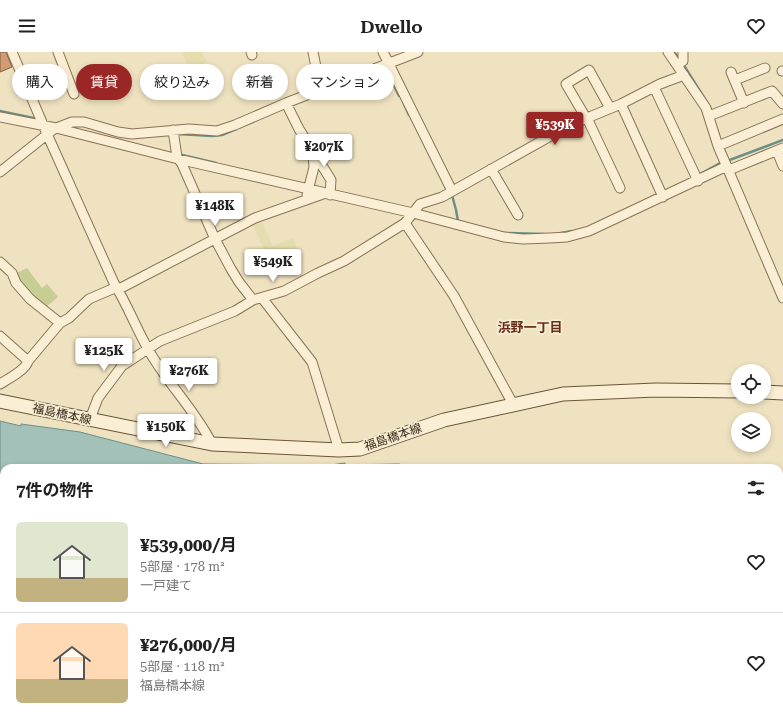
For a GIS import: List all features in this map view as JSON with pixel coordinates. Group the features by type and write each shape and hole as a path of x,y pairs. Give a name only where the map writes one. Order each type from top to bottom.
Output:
{"main road":[{"name":"福島橋本線","path":"0,401 212,444 338,450 360,449 444,420 514,406 563,394 656,390 731,391"},
{"path":"771,392 783,393"}],"street":[{"path":"12,52 44,128 148,350 171,385 207,434 212,444"},
{"path":"58,52 74,94"},
{"path":"313,52 315,64"},
{"path":"383,52 388,64 418,52"},
{"path":"668,52 681,60 684,75 712,115 727,165 780,284 783,298"},
{"path":"735,80 765,68"},
{"path":"610,108 589,70 566,84 586,118 620,188"},
{"path":"731,72 744,103"},
{"path":"90,420 98,398 122,366 160,341 235,311 258,299 284,291 344,261 405,223 420,204 442,197 570,125 621,104 654,87 684,75"},
{"path":"394,76 452,191"},
{"path":"654,87 697,178"},
{"path":"712,115 772,91 783,104"},
{"path":"0,117 44,128 84,122 118,132 132,134 174,133 189,129 217,131 299,100"},
{"path":"621,104 662,194"},
{"path":"288,105 299,129 313,153 328,173 331,180 329,192"},
{"path":"720,145 783,120"},
{"path":"62,126 177,156 329,192 415,210 504,237 523,239 567,237 589,231 662,194 727,165 780,149 783,166"},
{"path":"0,172 44,128"},
{"path":"174,133 177,156 182,164 214,237 239,282 258,299 312,362 338,450"},
{"path":"306,200 314,166 313,153"},
{"path":"491,169 518,215"},
{"path":"0,384 22,369 60,323 69,318 88,299 118,288 214,237 255,218 329,192"},
{"path":"405,223 454,296 514,406"},
{"path":"0,262 30,299 60,323"},
{"path":"0,336 28,361"}],"shaded area":[{"path":"182,52 202,52 207,62 203,64 187,64"},
{"path":"261,220 273,246 293,238 302,260 277,271 273,263 276,261 271,261 267,256 252,223"}],"green space":[{"path":"27,268 42,288 47,284 58,297 46,307 33,296 15,274"}],"water":[{"path":"0,421 21,426 21,424 80,432 203,464 0,464"}],"building":[{"path":"0,52 6,52 12,67 0,72"}],"waterway":[{"path":"674,52 680,60"},
{"path":"683,64 708,104"},
{"path":"394,86 399,96"},
{"path":"404,104 409,115"},
{"path":"0,111 38,119"},
{"path":"178,134 212,136 222,135 236,129"},
{"path":"727,161 783,140"},
{"path":"178,154 216,163"},
{"path":"702,173 722,162"},
{"path":"452,195 458,221"},
{"path":"561,233 572,231"},
{"path":"503,233 544,234"}],"district":[{"name":"浜野一丁目","path":"530,327"}]}
